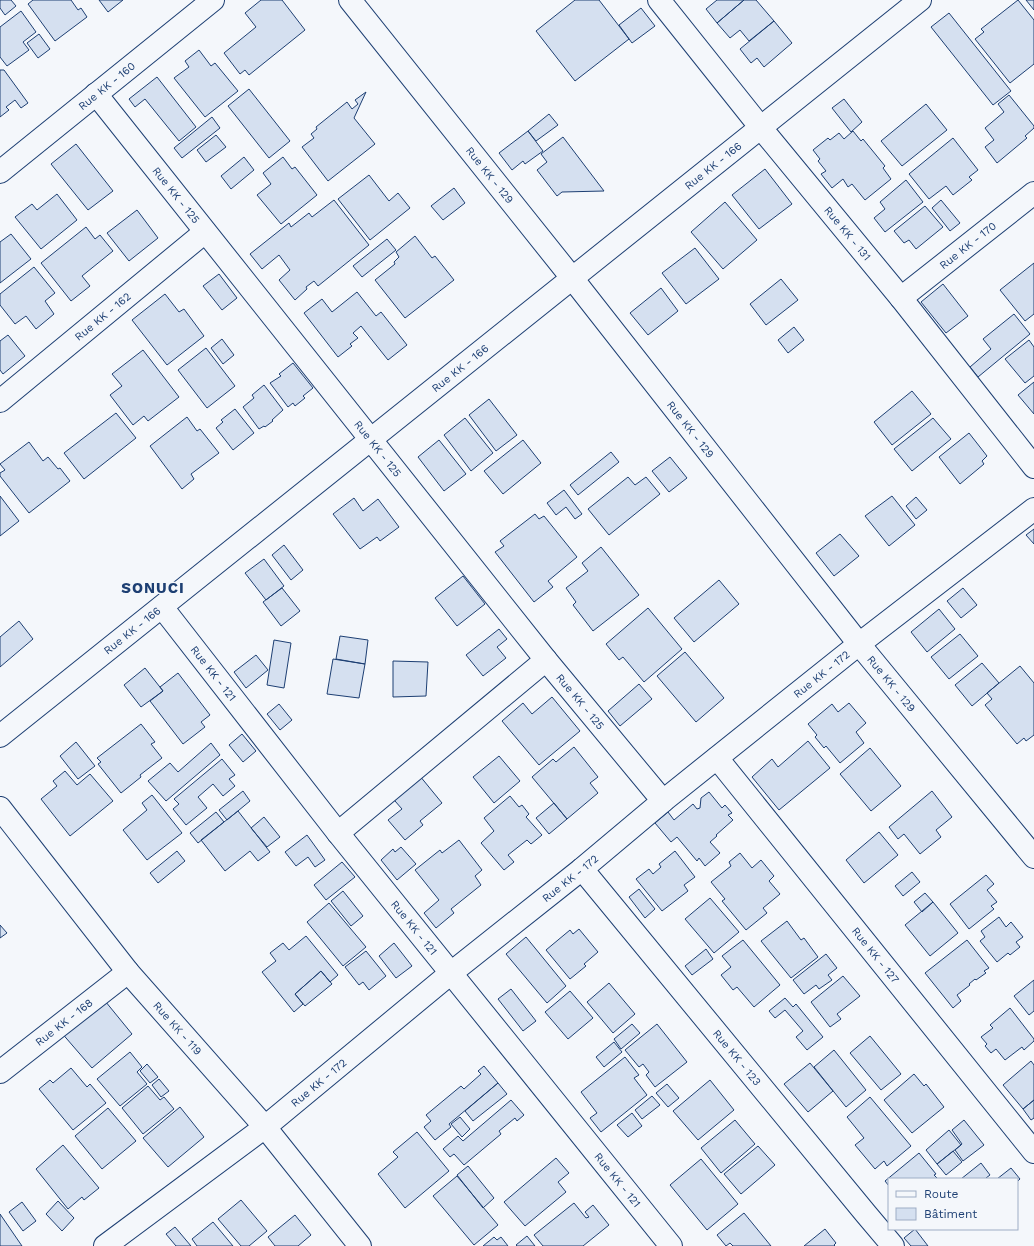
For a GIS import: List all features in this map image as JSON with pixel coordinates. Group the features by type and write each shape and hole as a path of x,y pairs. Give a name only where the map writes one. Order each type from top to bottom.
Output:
{"street":[{"name":"Rue KK - 160","path":"0,172 213,0"},
{"name":"Rue KK - 129","path":"350,0 572,278 859,644 1034,857"},
{"name":"Rue KK - 131","path":"659,0 761,128 901,298 1034,467"},
{"name":"Rue KK - 166","path":"0,736 920,0"},
{"name":"Rue KK - 125","path":"96,94 546,660 663,802"},
{"name":"Rue KK - 170","path":"901,298 1034,193"},
{"name":"Rue KK - 162","path":"0,401 205,232"},
{"name":"Rue KK - 172","path":"105,1246 265,1127 451,973 582,869 717,758 859,644 1034,509"},
{"name":"Rue KK - 121","path":"162,607 338,833 672,1246"},
{"path":"338,833 546,660"},
{"name":"Rue KK - 127","path":"717,758 1034,1152"},
{"name":"Rue KK - 119","path":"0,808 128,972 265,1127 360,1246"},
{"name":"Rue KK - 123","path":"582,869 893,1246"},
{"name":"Rue KK - 168","path":"0,1072 128,972"}],"building":[{"path":"0,0 11,0 16,6 5,15 0,8"},
{"path":"33,0 71,0 78,10 81,8 87,17 55,41 28,4"},
{"path":"99,0 123,0 108,12"},
{"path":"261,0 282,0 305,30 249,75 245,70 240,74 224,53 256,27 245,13"},
{"path":"575,0 599,0 629,39 575,81 536,31"},
{"path":"717,0 744,0 717,23 706,9"},
{"path":"744,0 756,0 774,21 749,41 740,30 730,38 717,23"},
{"path":"1018,0 1034,20 1034,64 1010,83 975,39 984,32 981,29"},
{"path":"1026,0 1034,0 1034,10"},
{"path":"641,8 655,26 632,43 619,25"},
{"path":"21,11 36,32 23,42 29,50 7,66 0,57 0,27"},
{"path":"949,13 1011,91 993,105 931,27"},
{"path":"774,21 792,43 764,67 757,58 751,63 740,49"},
{"path":"39,34 50,49 38,58 27,43"},
{"path":"199,50 211,66 215,63 238,91 205,117 174,78 189,67 185,61"},
{"path":"0,70 4,70 28,103 21,108 15,100 6,107 9,110 0,117"},
{"path":"157,77 196,127 179,141 145,99 135,107 129,99"},
{"path":"249,89 290,141 269,158 228,106"},
{"path":"366,92 354,118 375,144 328,181 302,147 314,138 311,134 317,129 316,127 347,102 352,109 358,104 355,100"},
{"path":"1009,95 1034,126 1034,128 1025,136 1027,138 997,163 985,147 994,140 985,128 1004,112 998,104"},
{"path":"844,99 862,122 851,132 832,108"},
{"path":"926,104 947,130 902,166 881,141"},
{"path":"549,114 558,125 536,141 528,131"},
{"path":"212,117 220,128 182,158 174,148"},
{"path":"528,131 543,151 525,164 523,161 512,170 499,153"},
{"path":"853,131 861,141 863,139 885,166 883,168 891,179 865,200 852,184 848,187 843,179 832,188 821,174 826,171 818,161 820,159 813,150 828,138 830,140 839,133 844,139"},
{"path":"216,135 226,147 206,162 197,150"},
{"path":"563,137 604,191 562,192 557,196 537,170 547,162 541,154"},
{"path":"953,138 978,170 969,177 972,180 953,195 946,186 929,199 909,174"},
{"path":"76,144 113,191 88,210 51,164"},
{"path":"244,157 254,170 231,189 221,176"},
{"path":"283,157 292,169 295,167 317,195 281,224 257,195 271,184 263,173"},
{"path":"765,169 792,204 759,229 732,195"},
{"path":"369,175 389,201 398,193 410,208 370,240 338,199"},
{"path":"906,180 923,202 885,232 874,218 885,209 880,202"},
{"path":"454,188 465,203 443,220 431,206"},
{"path":"57,194 77,220 41,249 15,217 32,204 37,210"},
{"path":"334,200 369,245 318,286 314,281 306,287 307,289 295,300 279,280 290,270 279,255 262,269 250,254 289,223 291,227 309,213 312,217"},
{"path":"941,200 960,223 950,231 932,208"},
{"path":"725,202 757,240 723,269 691,232"},
{"path":"925,206 943,227 916,249 909,240 904,243 894,231"},
{"path":"137,210 158,238 129,261 107,233"},
{"path":"86,227 95,239 100,235 113,251 82,276 90,286 71,301 41,263"},
{"path":"11,234 31,259 0,283 0,242"},
{"path":"415,236 432,258 435,256 454,280 405,318 375,280 395,264 394,262 399,257 396,252"},
{"path":"387,239 396,250 362,277 353,266"},
{"path":"695,248 719,279 686,304 662,273"},
{"path":"1034,263 1034,314 1025,321 1000,290"},
{"path":"34,267 55,293 45,301 54,314 36,329 26,316 15,324 0,305 0,294"},
{"path":"219,274 237,298 222,310 203,286"},
{"path":"781,279 798,300 766,325 750,304"},
{"path":"943,284 968,316 946,333 921,302"},
{"path":"661,288 678,311 648,335 630,313"},
{"path":"357,292 376,316 381,312 407,345 388,360 361,326 353,333 358,338 350,344 352,346 338,357 304,313 322,299 332,312"},
{"path":"165,294 179,312 184,309 204,336 167,365 132,320"},
{"path":"1014,314 1030,334 978,377 970,367 991,349 983,339"},
{"path":"794,327 804,340 788,353 778,340"},
{"path":"8,335 25,356 3,374 0,370 0,341"},
{"path":"222,339 234,355 223,364 211,348"},
{"path":"1029,340 1034,347 1034,376 1025,383 1005,359"},
{"path":"206,348 235,386 207,408 178,370"},
{"path":"143,350 179,397 148,421 144,416 133,425 110,395 122,386 112,374"},
{"path":"293,363 313,388 303,396 305,398 295,406 293,403 288,407 270,383 281,376 279,374"},
{"path":"1034,382 1034,414 1018,395"},
{"path":"264,385 283,410 272,420 273,421 265,427 264,426 259,429 243,407 254,398 252,395"},
{"path":"912,391 931,414 892,445 874,422"},
{"path":"489,399 517,435 496,451 469,415"},
{"path":"235,409 254,433 233,450 216,428 223,422 221,420"},
{"path":"116,413 136,438 84,479 64,453"},
{"path":"187,417 197,431 200,429 219,453 191,474 194,479 182,489 150,446"},
{"path":"465,418 493,453 471,471 444,435"},
{"path":"933,418 951,439 912,471 894,449"},
{"path":"969,433 987,456 982,461 984,464 960,484 939,457"},
{"path":"439,440 466,474 444,491 418,457"},
{"path":"523,440 541,463 503,494 484,471"},
{"path":"29,442 43,461 48,457 58,469 60,468 70,481 29,513 0,476 0,473 5,470 0,464"},
{"path":"611,452 619,462 578,495 570,485"},
{"path":"670,457 687,478 669,492 652,471"},
{"path":"628,477 635,485 646,477 660,494 609,535 588,509"},
{"path":"564,490 582,514 575,519 566,507 556,515 547,503"},
{"path":"0,496 19,521 0,536"},
{"path":"892,496 915,525 889,546 865,516"},
{"path":"916,497 927,510 916,519 906,506"},
{"path":"354,498 363,511 378,499 399,527 380,541 377,537 360,549 333,514"},
{"path":"535,514 539,519 544,516 577,557 548,581 553,587 534,602 495,552 504,546 500,541"},
{"path":"1034,529 1034,544 1026,535"},
{"path":"840,534 859,556 834,576 816,553"},
{"path":"284,545 303,570 291,580 272,555"},
{"path":"601,547 639,595 593,631 573,605 576,602 566,588 588,571 582,563"},
{"path":"264,559 284,586 266,600 245,573"},
{"path":"463,576 485,604 457,626 435,598"},
{"path":"719,580 739,604 694,642 674,618"},
{"path":"282,588 300,611 281,626 263,602"},
{"path":"963,588 977,605 961,618 947,601"},
{"path":"648,608 682,649 644,682 623,657 619,660 606,644"},
{"path":"939,609 955,629 927,652 911,632"},
{"path":"19,621 33,639 0,667 0,637"},
{"path":"499,629 507,639 497,647 506,658 483,676 466,655"},
{"path":"960,634 978,656 949,679 931,657"},
{"path":"340,636 368,640 365,664 336,659"},
{"path":"274,640 291,643 284,688 267,685"},
{"path":"685,652 724,698 696,722 657,676"},
{"path":"256,655 268,670 246,688 234,672"},
{"path":"333,659 365,664 359,698 327,694"},
{"path":"393,661 428,662 426,696 393,697"},
{"path":"982,663 999,683 972,706 955,685"},
{"path":"1020,666 1034,683 1034,735 1026,741 1024,738 1017,744 985,705 992,699 987,693"},
{"path":"145,668 163,691 141,707 124,685"},
{"path":"178,673 210,715 201,722 205,727 183,744 150,701 163,691 160,687"},
{"path":"639,684 652,699 620,726 608,711"},
{"path":"552,697 580,731 539,765 502,721 523,703 532,714"},
{"path":"849,703 866,723 856,732 864,743 840,763 826,746 824,748 815,737 817,735 808,724 832,704 838,712"},
{"path":"279,704 292,720 280,730 267,714"},
{"path":"141,724 155,742 151,744 162,758 140,775 141,777 121,793 98,764 101,762 97,758"},
{"path":"242,734 256,751 243,762 229,745"},
{"path":"808,741 830,768 779,810 752,777 772,759 778,767"},
{"path":"76,742 95,766 78,779 60,756"},
{"path":"211,743 220,755 166,801 148,781 170,763 178,772"},
{"path":"574,747 598,777 590,783 598,793 567,819 532,777 553,759 556,762"},
{"path":"870,748 901,786 871,811 840,774"},
{"path":"499,756 520,781 494,803 473,777"},
{"path":"222,759 235,775 229,779 235,786 223,796 213,784 198,797 207,808 186,825 173,809 179,804 174,799"},
{"path":"415,770 442,803 420,821 423,825 405,840 388,820 402,809 388,793"},
{"path":"65,771 77,785 90,774 113,801 70,836 41,799 57,786 53,781"},
{"path":"243,791 250,801 227,820 219,810"},
{"path":"932,791 952,817 936,830 941,837 920,854 904,834 898,839 889,827"},
{"path":"709,792 722,808 725,805 732,813 728,815 733,820 710,842 720,853 705,866 699,858 697,861 677,837 671,842 655,823 668,812 674,820 693,804 697,809 700,808 701,798"},
{"path":"152,795 182,833 147,860 123,830 147,810 142,803"},
{"path":"510,796 519,807 522,805 529,814 526,817 542,835 531,844 527,840 508,855 514,862 504,870 481,843 494,831 484,818"},
{"path":"554,803 567,819 549,834 536,818"},
{"path":"238,811 270,852 258,861 250,851 225,871 201,840"},
{"path":"216,812 224,822 198,843 190,833"},
{"path":"264,817 280,837 267,847 251,828"},
{"path":"879,832 898,855 864,883 846,860"},
{"path":"307,835 325,860 315,867 308,857 296,866 285,852"},
{"path":"459,840 482,870 475,876 481,885 451,909 454,913 436,928 424,913 439,900 415,870 440,850 442,853"},
{"path":"401,847 416,864 397,880 381,860 393,849 395,852"},
{"path":"177,851 185,861 158,883 150,873"},
{"path":"675,851 695,877 684,885 688,891 662,911 636,879 649,869 653,874 661,867 659,864"},
{"path":"740,853 752,868 761,860 774,876 769,881 780,894 763,908 767,913 746,930 722,901 725,899 711,882 731,866 729,862"},
{"path":"342,862 355,877 326,900 314,885"},
{"path":"912,872 920,882 903,896 895,886"},
{"path":"986,875 994,884 987,890 997,902 991,906 994,909 969,929 950,904"},
{"path":"639,889 655,909 645,918 629,897"},
{"path":"343,891 363,916 351,926 331,901"},
{"path":"925,893 933,902 922,912 914,902"},
{"path":"710,898 739,932 714,953 685,919"},
{"path":"933,902 958,933 930,956 905,925"},
{"path":"329,903 366,947 343,966 307,922"},
{"path":"999,917 1006,927 1011,922 1023,937 1016,942 1020,947 1010,955 1008,953 997,962 980,941 985,937 981,931"},
{"path":"787,921 801,940 804,938 818,957 791,978 761,941"},
{"path":"0,925 7,933 0,938"},
{"path":"579,929 598,952 584,964 586,966 570,979 546,950 570,930 573,934"},
{"path":"306,936 338,975 330,982 321,971 295,994 303,1004 294,1012 262,972 276,961 270,953 283,943 289,950"},
{"path":"526,937 566,986 547,1003 506,954"},
{"path":"743,940 780,985 754,1007 737,987 733,990 721,975 731,967 722,956"},
{"path":"967,940 989,968 984,971 986,973 976,980 975,979 957,995 961,1001 953,1008 925,973"},
{"path":"394,943 412,966 396,978 379,956"},
{"path":"706,949 713,959 692,975 685,966"},
{"path":"366,951 386,976 369,990 363,982 359,985 345,967"},
{"path":"826,954 837,968 828,975 832,980 819,989 816,985 804,994 793,980"},
{"path":"321,971 332,984 305,1006 295,994"},
{"path":"843,976 860,996 837,1014 841,1019 830,1027 811,1002"},
{"path":"1034,980 1034,1011 1029,1015 1014,996"},
{"path":"609,983 635,1014 613,1033 587,1002"},
{"path":"511,989 536,1021 523,1031 498,999"},
{"path":"570,991 593,1018 568,1039 545,1012"},
{"path":"101,996 132,1034 92,1068 60,1031"},
{"path":"785,998 793,1007 796,1004 823,1037 807,1050 796,1037 803,1031 785,1010 775,1018 769,1011"},
{"path":"1010,1008 1034,1041 1024,1050 1022,1047 1005,1060 996,1049 991,1053 985,1046 987,1044 981,1037 993,1028 990,1025"},
{"path":"632,1024 640,1033 621,1049 614,1039"},
{"path":"657,1024 687,1062 655,1087 646,1075 649,1072 643,1064 639,1067 625,1050"},
{"path":"870,1036 901,1074 881,1090 850,1053"},
{"path":"614,1042 622,1052 604,1067 596,1057"},
{"path":"834,1050 866,1090 846,1107 814,1067"},
{"path":"130,1052 142,1067 137,1072 147,1084 120,1106 97,1079"},
{"path":"625,1057 639,1075 634,1078 647,1095 601,1132 590,1118 597,1113 581,1092"},
{"path":"1031,1061 1034,1065 1034,1100 1023,1109 1003,1085"},
{"path":"810,1063 833,1091 808,1112 784,1084"},
{"path":"147,1064 158,1077 150,1083 140,1071"},
{"path":"484,1066 498,1083 449,1124 451,1127 435,1140 424,1127 431,1121 426,1115 461,1086 464,1089 481,1074 478,1071"},
{"path":"71,1068 87,1087 90,1084 106,1103 73,1130 39,1089 50,1080 53,1083"},
{"path":"914,1074 924,1086 926,1084 944,1107 912,1133 884,1100"},
{"path":"159,1079 169,1091 161,1097 152,1085"},
{"path":"710,1080 734,1110 698,1140 673,1111"},
{"path":"498,1083 507,1094 473,1121 465,1111"},
{"path":"667,1084 679,1098 668,1107 656,1093"},
{"path":"148,1086 160,1100 164,1097 174,1109 143,1134 122,1108"},
{"path":"652,1096 660,1105 642,1119 635,1110"},
{"path":"870,1097 911,1146 887,1166 884,1161 875,1169 855,1145 864,1138 847,1117"},
{"path":"511,1100 524,1115 517,1121 515,1118 499,1131 501,1134 464,1165 454,1154 450,1157 443,1149 458,1136 463,1141"},
{"path":"1034,1100 1034,1118 1031,1120 1023,1109"},
{"path":"180,1107 204,1137 168,1167 143,1138"},
{"path":"108,1108 136,1141 102,1169 75,1136"},
{"path":"632,1113 642,1126 628,1137 617,1125"},
{"path":"460,1117 470,1129 462,1137 451,1124"},
{"path":"735,1120 755,1144 721,1173 701,1148"},
{"path":"964,1120 984,1145 963,1161 955,1150 962,1144 952,1130"},
{"path":"949,1130 961,1145 937,1164 926,1150"},
{"path":"417,1132 449,1171 405,1208 378,1174 398,1157 393,1152"},
{"path":"63,1145 99,1188 84,1200 82,1197 68,1209 36,1169"},
{"path":"758,1146 775,1165 741,1194 724,1174"},
{"path":"953,1151 962,1162 946,1175 937,1164"},
{"path":"919,1153 936,1174 934,1175 937,1178 889,1178"},
{"path":"556,1158 569,1173 558,1182 566,1192 525,1226 504,1202"},
{"path":"701,1159 738,1204 707,1230 670,1185"},
{"path":"981,1163 990,1175 986,1178 962,1178"},
{"path":"468,1166 494,1198 483,1208 457,1175"},
{"path":"1011,1168 1020,1179 1018,1181 1018,1178 998,1178"},
{"path":"457,1176 498,1225 474,1245 433,1196"},
{"path":"241,1200 267,1231 249,1246 241,1246 218,1219"},
{"path":"58,1201 74,1218 62,1231 46,1214"},
{"path":"22,1202 36,1221 23,1231 9,1212"},
{"path":"574,1203 586,1218 589,1217 585,1212 593,1205 609,1225 583,1246 543,1246 534,1235"},
{"path":"744,1213 771,1246 733,1246 730,1243 726,1246 717,1235"},
{"path":"0,1214 22,1246 0,1246"},
{"path":"295,1215 311,1235 298,1246 275,1246 268,1237"},
{"path":"213,1222 233,1246 197,1246 192,1239"},
{"path":"175,1227 191,1246 176,1246 166,1234"},
{"path":"825,1229 836,1243 834,1245 835,1246 804,1246"},
{"path":"916,1230 928,1246 911,1246 904,1238"},
{"path":"527,1236 535,1246 516,1245"},
{"path":"494,1237 497,1240 501,1237 508,1246 483,1246"}],"district":[{"name":"SONUCI","path":"153,588"}]}
